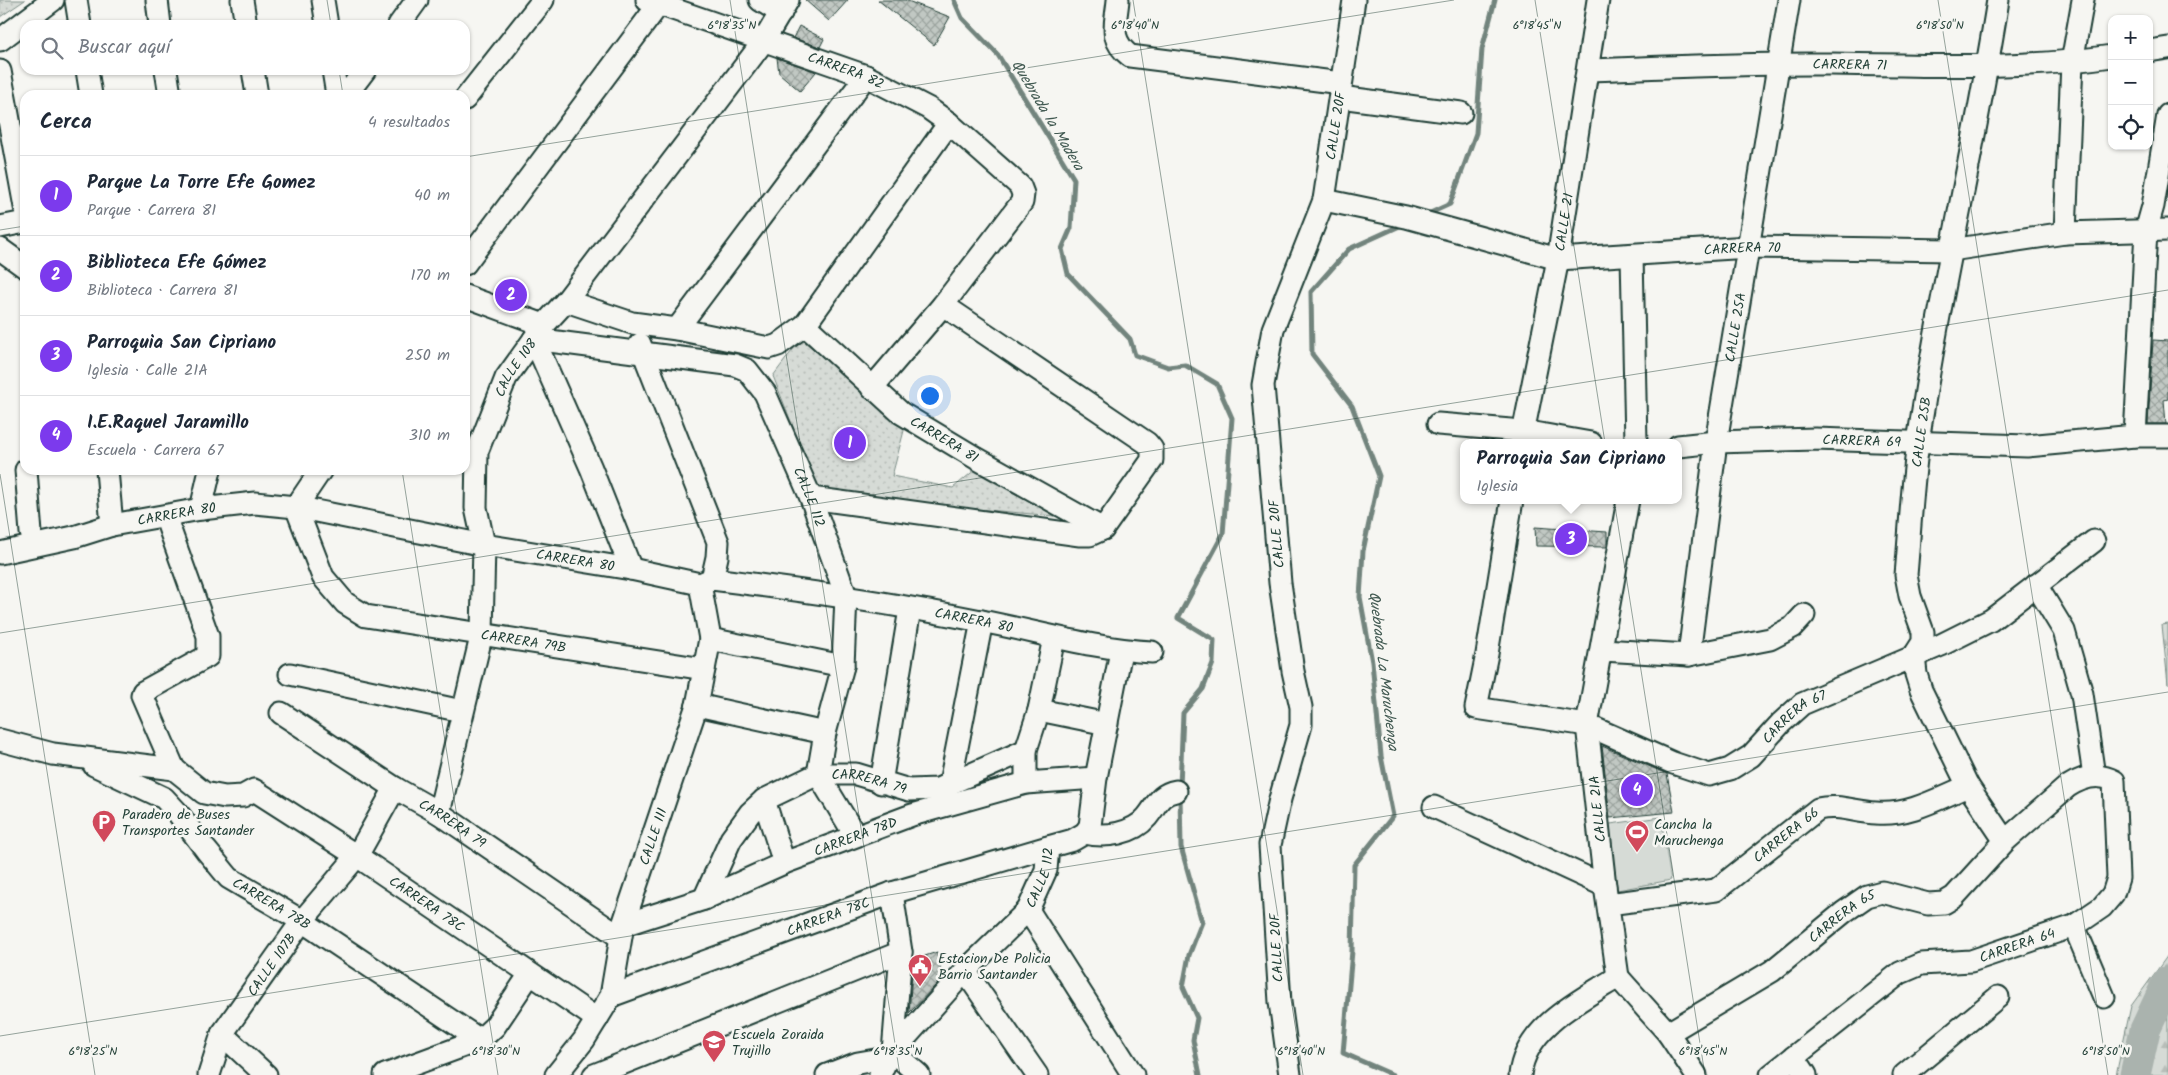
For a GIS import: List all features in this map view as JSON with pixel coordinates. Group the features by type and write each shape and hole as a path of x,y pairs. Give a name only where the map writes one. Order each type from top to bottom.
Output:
{"street":[{"path":"26,20 53,0"},
{"path":"76,0 79,20"},
{"path":"156,0 159,20"},
{"path":"242,0 245,20"},
{"path":"323,0 326,20"},
{"path":"470,93 543,0"},
{"path":"760,0 785,6"},
{"path":"1118,0 1115,37 1120,48 1130,56 1340,90 1461,113"},
{"name":"CALLE 20F","path":"1290,1075 1280,1002 1270,844 1280,799 1301,725 1301,707 1293,671 1280,583 1263,384 1273,329 1324,200 1354,0"},
{"name":"CALLE 21","path":"1522,437 1558,259 1598,0"},
{"name":"CALLE 25A","path":"1689,655 1716,442 1749,247 1776,64 1788,0"},
{"name":"CALLE 25B","path":"1914,656 1923,642 1923,632 1910,596 1906,575 1918,444 1951,250 1988,65 1998,0"},
{"path":"2065,233 2072,62 2083,0"},
{"path":"470,257 656,2"},
{"name":"CARRERA 82","path":"656,2 763,42 866,76 928,108 949,123 1020,186 1023,194 1022,202 943,305"},
{"name":"CALLE 108","path":"439,812 482,634 484,545 476,508 477,452 506,378 539,332 566,301 763,42 785,6"},
{"path":"0,40 20,25"},
{"path":"2153,50 2168,48"},
{"name":"CARRERA 71","path":"1588,70 1776,64 1988,65 2072,62 2108,57"},
{"path":"0,71 20,180"},
{"path":"88,75 90,90"},
{"path":"167,75 169,90"},
{"path":"254,75 256,90"},
{"path":"334,75 336,90"},
{"path":"350,90 361,75"},
{"path":"677,329 866,76"},
{"path":"2135,436 2146,230 2153,206 2168,114"},
{"path":"566,301 632,324 677,329 768,348 778,345 805,325 949,123"},
{"name":"CARRERA 70","path":"1324,200 1406,217 1558,259 1749,247 1951,250 2065,233 2168,230"},
{"path":"0,228 20,223"},
{"path":"0,249 20,263"},
{"path":"1632,255 1636,439"},
{"path":"470,298 539,332 631,569"},
{"path":"811,498 1090,535 1103,529 1152,460 1152,449 1147,443 943,305 872,388"},
{"name":"CALLE 111","path":"556,1075 584,1040 611,996 622,931 697,704 710,639 706,581 717,557 718,542 632,324"},
{"name":"CARRERA 81","path":"805,325 901,413 976,458 1103,529"},
{"name":"CALLE 112","path":"539,332 644,354 735,365 747,370 765,393 811,498 846,596 843,666 818,774"},
{"path":"1438,424 1545,439"},
{"name":"CARRERA 69","path":"1682,446 1716,442 1815,439 1918,444 2027,446 2135,436 2168,436"},
{"path":"26,475 32,533"},
{"path":"107,475 112,525"},
{"path":"201,509 209,475"},
{"path":"296,508 318,475"},
{"name":"CARRERA 80","path":"0,553 74,538 112,525 201,509 255,503 296,508 484,545 706,581 846,596 982,621 1121,651 1152,652"},
{"name":"CARRERA 67","path":"1511,504 1487,654 1476,708 1587,725 1673,763 1709,775 1730,769 1752,756 1781,723 1802,704 1941,645 1991,620 2094,541"},
{"name":"CALLE 21A","path":"1618,977 1587,725 1627,504"},
{"name":"CARRERA 79B","path":"296,508 323,577 345,603 366,616 704,669"},
{"path":"165,516 210,646 208,656 144,692 143,699 174,769"},
{"name":"CARRERA 64","path":"1771,1075 1900,973 1921,964 1971,960 2074,926 2102,907 2113,894 2118,878 2104,778 2064,631 2036,585"},
{"path":"881,783 910,609"},
{"path":"1602,650 1689,655 1770,639 1793,627 1804,615"},
{"path":"950,783 982,621"},
{"path":"1026,783 1026,750 1039,710 1054,638"},
{"path":"710,639 843,666"},
{"path":"1121,651 1096,778 1090,826 1084,833 1092,835 1122,834 1146,819 1162,795 1176,791"},
{"path":"1914,656 1916,674 1921,690 1968,786 2005,841"},
{"path":"290,674 462,711"},
{"path":"697,704 826,733"},
{"path":"1039,710 1107,724"},
{"name":"CARRERA 79","path":"281,714 395,788 439,812 622,931"},
{"path":"0,740 53,754 174,769"},
{"name":"CARRERA 79","path":"704,899 731,839 750,813 764,800 818,774 856,774 909,790 938,789 1026,750"},
{"name":"CARRERA 78B","path":"75,756 164,798 229,878 302,921 480,1040"},
{"name":"CARRERA 78C","path":"174,769 204,793 225,797 243,796 254,790 357,856 597,1019"},
{"path":"818,774 855,836"},
{"name":"CARRERA 78D","path":"622,931 704,899 784,863 912,815 1026,783 1096,778"},
{"name":"CARRERA 65","path":"1668,1033 1772,972 1844,912 1868,896 1882,892 1928,904 1944,903 1954,897 2005,841 2067,787 2075,782 2104,778"},
{"name":"CARRERA 66","path":"1607,895 1716,890 1818,809 1832,806 1876,814 1908,811 1968,786"},
{"name":"CALLE 107B","path":"209,1075 222,1034 302,921 357,856 395,788"},
{"path":"764,800 784,863"},
{"path":"1434,807 1607,895"},
{"name":"CALLE 112","path":"887,1062 965,970 1028,910 1046,870 1048,848 1074,840 1084,833"},
{"name":"CARRERA 78C","path":"611,996 892,893 1048,848"},
{"path":"887,1062 901,952 892,893"},
{"path":"1028,910 1133,1075"},
{"path":"2074,926 2104,997"},
{"path":"594,1075 901,952"},
{"path":"965,970 1036,1075"},
{"path":"385,1075 480,1040 495,1026 530,974"},
{"path":"1520,1075 1527,1048 1537,1035 1577,1002 1618,977 1668,1033 1696,1075"},
{"path":"1904,1075 1998,997"},
{"path":"222,1034 266,1075"},
{"path":"1794,1057 1806,1075"},
{"path":"827,1075 858,1063 887,1062 919,1075"}],"green space":[{"path":"0,0 25,0 0,17"},
{"path":"801,339 906,423 892,476 953,488 982,464 1077,518 820,495 773,376"},
{"path":"2168,624 2168,684 2162,625"},
{"name":"Cancha la Maruchenga","path":"1661,817 1671,880 1612,891 1603,825"},
{"path":"2168,955 2168,1075 2116,1075 2131,1006"}],"building":[{"path":"805,0 848,0 829,21"},
{"path":"878,0 905,0 950,17 934,45"},
{"path":"799,26 824,39 820,47 793,38"},
{"path":"777,58 816,72 800,91 779,73"},
{"path":"2153,340 2168,341 2168,399 2164,400 2166,424 2148,424"},
{"path":"1535,527 1607,532 1607,547 1536,546"},
{"path":"1602,746 1667,774 1674,812 1610,818"},
{"name":"Estacion De Policia Barrio Santander","path":"937,952 942,975 939,982 909,1013 913,960"}],"waterway":[{"name":"Quebrada la Madera","path":"954,0 962,18 998,55 1074,179 1071,228 1062,249 1068,274 1130,339 1135,355 1168,367 1185,365 1217,384 1232,418 1223,534 1178,618 1214,640 1213,663 1203,689 1183,713 1180,786"},
{"name":"Quebrada La Maruchenga","path":"1426,215 1450,204 1476,133 1482,49 1495,0"},
{"name":"Quebrada La Maruchenga","path":"1393,1075 1343,1053 1352,951 1354,865 1393,816 1381,756 1372,662 1360,597 1363,551 1379,476 1352,406 1312,354 1311,292 1349,249 1404,224"},
{"name":"Quebrada la Madera","path":"1180,795 1181,847 1202,922 1189,955 1183,987 1197,1018 1193,1040 1200,1075"},
{"path":"2135,1075 2145,1030 2168,981"}],"place":[{"name":"Biblioteca Efe Gómez","path":"511,295"},
{"name":"Parque La Torre Efe Gomez","path":"850,443"},
{"name":"Parroquia San Cipriano","path":"1571,539"},
{"name":"I.E.Raquel Jaramillo","path":"1637,790"},
{"name":"Paradero de Buses Transportes Santander","path":"104,843"},
{"name":"Cancha la Maruchenga","path":"1637,853"},
{"name":"Estacion De Policia Barrio Santander","path":"920,987"},
{"name":"Escuela Zoraida Trujillo","path":"714,1063"}]}
